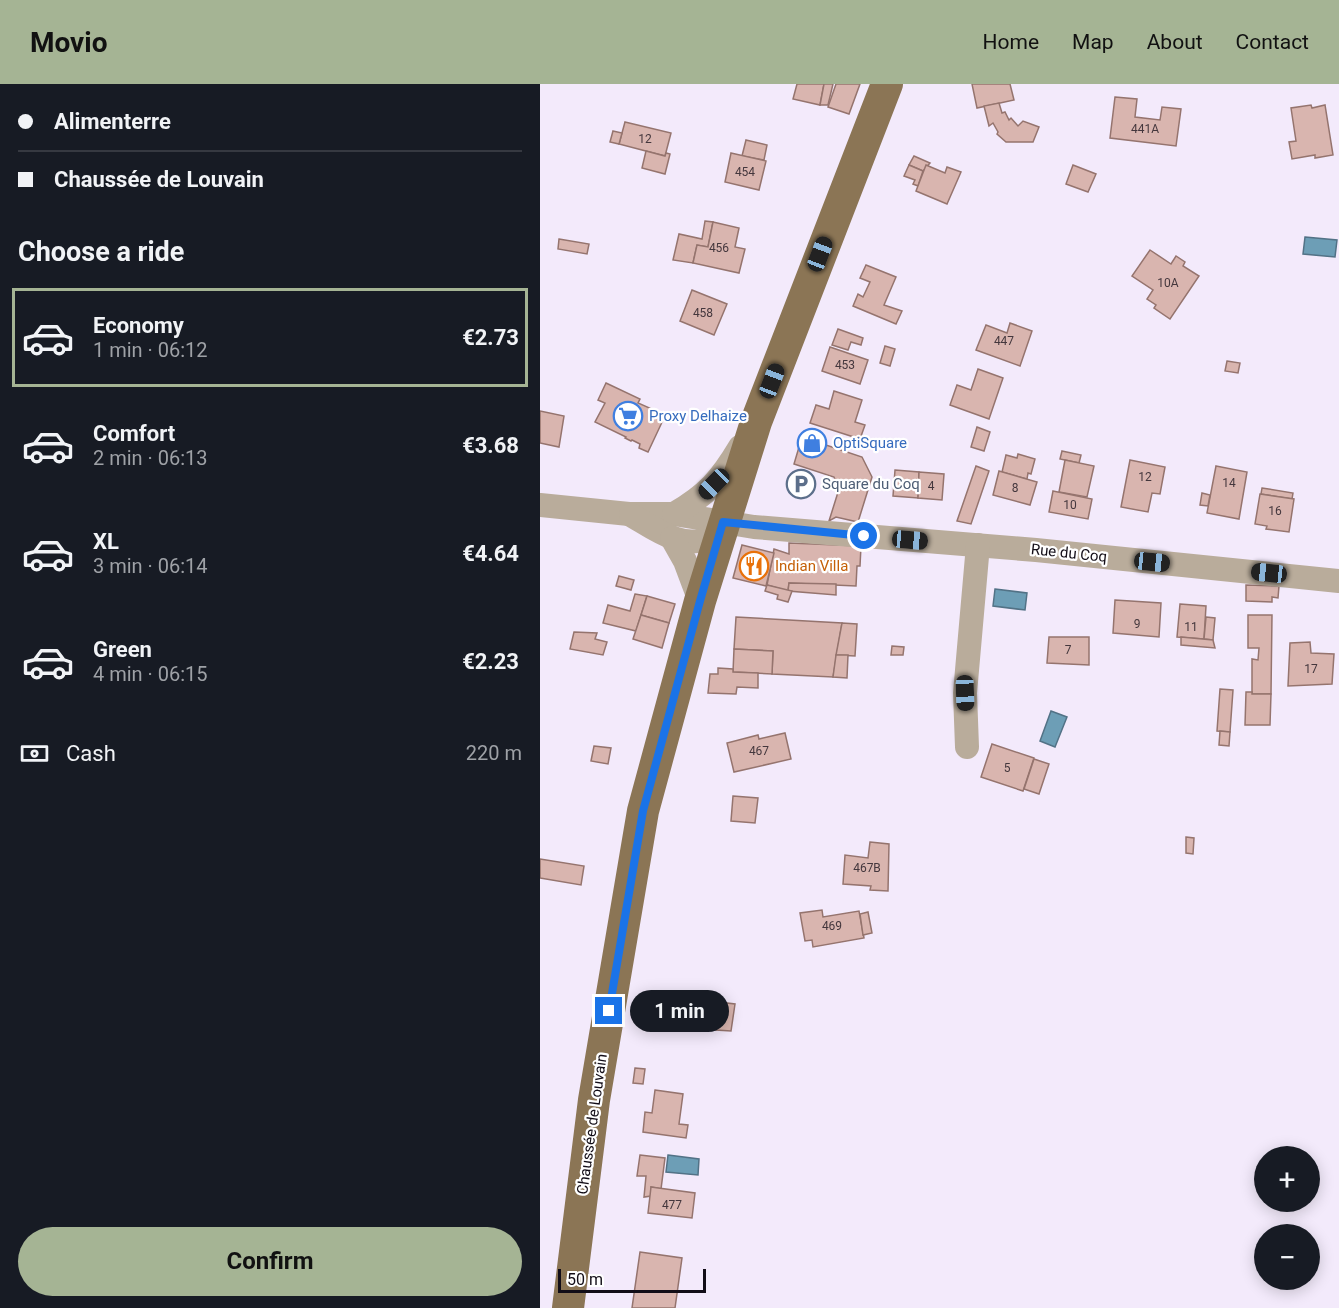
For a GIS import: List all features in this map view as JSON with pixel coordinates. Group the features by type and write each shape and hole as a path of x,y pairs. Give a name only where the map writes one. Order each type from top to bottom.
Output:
{"main road":[{"name":"Chaussée de Louvain","path":"568,1308 594,1100 643,811 700,601 756,422 887,84"}],"street":[{"path":"674,514 705,493 723,475 756,422"},
{"name":"Rue du Coq","path":"540,505 629,514 674,514 796,531 978,545 1339,580"},
{"path":"629,514 672,538 697,541 710,537 723,522"},
{"path":"672,538 685,561 700,601"},
{"path":"967,747 965,693 978,545"}],"water":[{"path":"1305,237 1337,240 1335,257 1303,254"},
{"path":"995,589 1027,593 1025,610 993,606"},
{"path":"1051,711 1067,717 1055,747 1040,741"},
{"path":"668,1155 699,1159 698,1175 666,1172"}],"building":[{"path":"797,84 824,84 820,105 793,99"},
{"path":"824,84 833,84 828,105 820,105"},
{"path":"836,84 860,84 849,114 828,107"},
{"path":"972,84 1010,84 1014,100 977,108"},
{"path":"1115,97 1137,99 1135,117 1160,120 1162,107 1181,109 1176,146 1110,138"},
{"path":"999,103 1002,113 1005,112 1009,120 1011,118 1018,126 1023,121 1039,127 1033,142 1006,142 997,134 993,123 989,126 984,106"},
{"path":"1311,105 1312,108 1325,105 1333,155 1292,159 1289,142 1296,141 1291,108"},
{"path":"625,122 671,133 665,156 619,144"},
{"path":"613,131 622,133 619,144 610,142"},
{"path":"746,140 767,145 764,160 742,156"},
{"path":"646,151 665,156 666,153 670,154 665,174 642,168"},
{"path":"731,153 766,161 759,190 725,182"},
{"path":"914,156 930,163 923,171 909,165"},
{"path":"909,165 923,171 918,186 913,184 915,180 904,176"},
{"path":"926,165 945,173 947,167 961,172 947,204 916,191"},
{"path":"1073,165 1096,174 1088,192 1066,184"},
{"path":"705,221 713,222 708,247 697,245 693,263 673,260 679,234 702,239"},
{"path":"713,222 739,228 735,247 745,249 739,273 693,263 697,245 708,247"},
{"path":"559,239 589,244 587,254 558,249"},
{"path":"1150,250 1171,264 1176,256 1185,262 1183,266 1199,276 1170,319 1154,308 1156,305 1147,299 1153,290 1132,276"},
{"path":"866,265 896,277 884,305 902,311 896,324 853,306 858,294 863,297 870,282 860,278"},
{"path":"692,290 727,304 714,335 680,321"},
{"path":"1010,323 1032,331 1020,366 976,350 986,325 1007,333"},
{"path":"838,329 863,338 861,345 851,342 848,350 832,345"},
{"path":"885,346 895,349 890,366 880,363"},
{"path":"830,347 868,360 860,384 822,371"},
{"path":"1227,361 1240,363 1238,373 1225,371"},
{"path":"978,369 1003,378 989,419 950,405 957,385 971,390"},
{"name":"Proxy Delhaize","path":"606,383 640,399 638,403 654,410 652,413 664,418 648,452 639,448 640,444 595,422 605,403 598,400"},
{"path":"834,391 862,400 855,422 865,425 860,439 810,423 816,405 829,409"},
{"path":"540,411 564,416 559,447 540,443"},
{"path":"977,427 990,432 984,451 971,447"},
{"path":"802,437 862,457 872,477 858,522 836,517 829,521 839,489 834,477 794,464"},
{"path":"1062,451 1081,455 1079,463 1060,459"},
{"path":"1018,454 1035,459 1031,474 1028,473 1027,479 1002,472 1006,455 1017,458"},
{"path":"1065,460 1094,466 1087,497 1059,492"},
{"path":"1130,460 1165,467 1160,494 1152,493 1148,512 1121,507"},
{"path":"976,466 989,471 971,524 957,521"},
{"path":"1216,466 1247,472 1239,519 1207,513"},
{"path":"895,470 919,472 918,498 893,496"},
{"path":"999,471 1037,482 1030,505 993,495"},
{"path":"919,472 944,474 942,500 918,498"},
{"path":"1262,488 1293,493 1292,499 1261,494"},
{"path":"1053,491 1092,499 1088,519 1049,512"},
{"path":"1202,493 1210,495 1208,506 1200,505"},
{"path":"1260,494 1294,499 1289,532 1266,529 1267,526 1255,524"},
{"path":"789,543 861,546 856,586 789,583 788,591 767,585 774,549 789,554"},
{"name":"Indian Villa","path":"742,545 774,553 766,586 733,578"},
{"path":"619,576 634,580 631,590 616,586"},
{"path":"789,583 836,584 836,595 788,591"},
{"path":"767,585 792,591 788,602 777,599 778,595 765,591"},
{"path":"1246,585 1279,586 1278,598 1272,597 1272,602 1246,601"},
{"path":"635,594 647,596 636,631 603,623 608,605 630,611"},
{"path":"647,596 675,604 669,623 641,615"},
{"path":"1115,600 1161,603 1159,637 1113,633"},
{"path":"1180,604 1206,606 1204,639 1177,637"},
{"path":"641,615 669,623 662,648 633,639"},
{"path":"1248,615 1272,615 1271,694 1252,694 1252,659 1258,660 1259,648 1248,648"},
{"path":"736,617 842,623 833,677 772,674 773,651 734,649"},
{"path":"1206,617 1215,618 1213,640 1204,639"},
{"path":"842,623 857,624 855,656 836,655"},
{"path":"574,632 597,633 595,639 607,642 603,655 570,649"},
{"path":"1049,637 1089,637 1089,665 1047,663"},
{"path":"1181,637 1213,640 1215,648 1181,645"},
{"path":"1310,642 1311,653 1334,654 1332,684 1288,686 1290,643"},
{"path":"892,646 904,647 903,655 891,655"},
{"path":"734,649 773,651 772,674 733,672"},
{"path":"836,655 848,655 847,678 833,677"},
{"path":"718,668 733,669 733,672 758,673 758,688 737,687 736,694 708,693 710,674 718,674"},
{"path":"1220,689 1233,690 1230,732 1217,731"},
{"path":"1246,692 1271,694 1270,725 1245,725"},
{"path":"1220,731 1230,732 1229,746 1219,745"},
{"path":"785,733 791,759 734,772 727,743 758,735 759,739"},
{"path":"992,744 1034,758 1023,791 981,777"},
{"path":"594,746 611,748 608,764 591,761"},
{"path":"1034,759 1049,764 1039,794 1024,789"},
{"path":"733,796 758,798 755,823 731,821"},
{"path":"1186,837 1194,838 1193,854 1186,853"},
{"path":"870,842 889,844 888,891 870,890 871,886 843,884 845,855 868,858"},
{"path":"540,859 584,866 581,885 540,878"},
{"path":"822,910 823,917 859,911 864,938 813,947 812,940 805,941 800,913"},
{"path":"868,912 872,933 863,935 860,914"},
{"path":"693,999 735,1004 731,1031 716,1030 717,1026 700,1024 700,1027 675,1024 678,1006 693,1007"},
{"path":"635,1068 645,1069 643,1084 633,1083"},
{"path":"655,1090 683,1094 679,1124 688,1125 686,1138 643,1132 645,1112 652,1113"},
{"path":"640,1155 665,1158 661,1189 651,1187 651,1196 644,1197 646,1176 637,1176"},
{"path":"651,1187 695,1193 692,1218 648,1213"},
{"path":"640,1252 682,1258 675,1308 632,1308"}],"place":[{"name":"Proxy Delhaize","path":"628,416"},
{"name":"OptiSquare","path":"812,443"},
{"name":"Square du Coq","path":"801,484"},
{"name":"Indian Villa","path":"754,566"}],"route":[{"path":"609,1011 643,811 723,522 754,527 864,536"}]}
